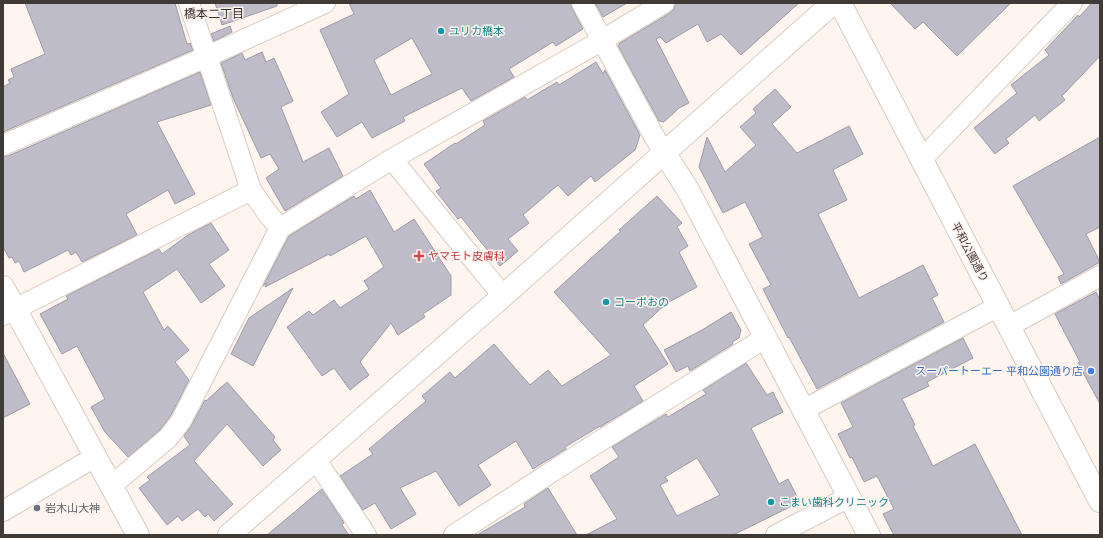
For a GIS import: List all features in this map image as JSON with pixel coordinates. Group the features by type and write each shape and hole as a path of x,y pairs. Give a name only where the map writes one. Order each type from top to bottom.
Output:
{"street":[{"path":"189,3 251,190 280,228"},
{"path":"3,146 206,58 325,3"},
{"path":"582,3 601,41 664,154 688,190 869,535"},
{"path":"111,486 168,438 181,421 280,228 392,159 601,41 664,3"},
{"path":"229,535 503,296 833,3"},
{"name":"平和公園通り","path":"840,3 1100,500"},
{"path":"922,159 1072,3"},
{"path":"392,159 503,296"},
{"path":"9,312 251,190"},
{"path":"1009,326 1100,276"},
{"path":"3,287 9,312 95,457 138,535"},
{"path":"803,410 999,306"},
{"path":"454,535 581,453 765,338"},
{"path":"3,511 95,457"},
{"path":"316,460 366,535"},
{"path":"776,535 849,497"}],"building":[{"path":"25,3 175,3 187,44 190,43 193,50 3,132 3,87 10,83 8,80 14,77 11,69 45,54"},
{"path":"215,3 277,3 277,6 222,25"},
{"path":"349,3 571,3 583,29 556,46 553,42 509,69 514,77 471,101 462,88 403,117 405,121 372,138 362,122 337,137 321,112 349,94 320,30 354,14","holes":["412,38 432,74 391,95 374,60"]},
{"path":"595,3 627,3 603,17"},
{"path":"675,3 799,3 741,55 721,34 707,42 698,24 666,43 660,37 656,39 689,103 679,108 664,122 659,121 618,46 620,43 670,13 674,9"},
{"path":"890,3 1011,3 957,56 923,22 915,29"},
{"path":"1092,3 1100,3 1100,56 1062,96 1065,100 1039,121 1035,115 1006,139 1009,143 995,154 974,128 1017,93 1011,85 1049,55 1045,50 1078,15 1079,17"},
{"path":"230,26 232,32 214,41 211,34"},
{"path":"262,52 266,62 274,58 293,101 281,107 303,162 329,148 343,176 285,211 266,178 279,169 270,154 261,158 233,98 221,63 242,53 245,60"},
{"path":"596,62 603,74 605,70 640,135 635,150 595,182 591,176 568,196 558,185 523,215 529,223 508,239 518,251 500,266 461,217 458,219 436,191 441,188 424,164 485,125 483,121 525,97 527,100 557,82 559,85"},
{"path":"200,72 211,105 157,122 195,194 175,204 168,190 126,214 137,235 82,262 76,252 71,255 68,250 24,272 19,261 15,263 12,257 9,258 3,247 3,156 8,156"},
{"path":"775,89 791,107 772,124 797,153 849,126 863,154 833,170 847,200 818,214 859,298 923,265 938,295 932,298 944,322 817,389 789,337 788,338 763,289 771,285 749,244 763,237 745,202 723,213 699,167 707,137 725,172 756,145 740,127 756,113 753,109"},
{"path":"1100,137 1100,227 1086,234 1100,262 1061,284 1058,277 1064,274 1013,186"},
{"path":"370,190 394,232 414,219 451,276 451,295 423,314 425,317 398,335 391,323 360,362 369,375 350,390 334,368 322,376 287,327 309,311 313,315 334,300 340,308 369,289 364,281 384,267 366,236 330,256 329,254 265,287 267,283 263,286 289,236 354,196 356,199"},
{"path":"657,196 682,223 677,227 688,246 679,252 697,287 667,303 643,325 668,364 634,386 643,401 565,447 566,449 533,469 516,441 478,465 491,485 459,506 436,471 400,488 416,514 391,529 375,503 363,510 340,476 373,454 369,449 426,401 422,396 450,372 455,378 494,344 530,385 548,370 562,386 611,355 554,292"},
{"path":"211,223 229,250 209,264 225,286 201,303 177,269 143,292 164,330 168,326 189,350 175,362 189,380 171,415 160,430 128,457 105,432 91,407 105,399 77,346 62,354 40,314 68,299 66,296 159,249 162,254 188,235"},
{"path":"293,288 253,366 231,354 249,318"},
{"path":"1096,292 1100,300 1100,404 1078,363 1080,362 1055,314"},
{"path":"731,312 741,330 739,338 732,342 733,344 690,371 688,366 676,372 664,350 702,330"},
{"path":"963,338 973,358 927,382 929,386 902,399 915,425 913,426 933,466 975,444 1022,535 894,535 883,514 894,509 877,476 864,482 852,457 850,458 838,434 853,427 841,403"},
{"path":"3,353 30,404 3,418"},
{"path":"746,363 767,395 773,392 783,412 751,428 779,484 788,479 800,502 733,535 586,535 617,519 590,476 619,457 612,447 666,414 668,417 706,394 703,390","holes":["697,458 720,495 677,516 660,485 668,481 665,477"]},
{"path":"227,382 275,437 273,440 281,450 263,466 227,424 194,461 233,504 214,521 208,514 205,517 198,509 182,521 178,516 167,525 139,488 150,480 147,477 190,445 184,436 205,400 206,401"},
{"path":"548,488 577,535 477,535 525,507 524,504"},
{"path":"322,489 344,523 342,525 349,535 267,535"}],"place":[{"name":"ユリカ橋本","path":"441,31"},
{"name":"ヤマモト皮膚科","path":"419,256"},
{"name":"コーポおの","path":"606,302"},
{"name":"スーパートーエー 平和公園通り店","path":"1091,371"},
{"name":"こまい歯科クリニック","path":"771,502"},
{"name":"岩木山大神","path":"37,508"}],"district":[{"name":"橋本二丁目","path":"214,14"}]}
